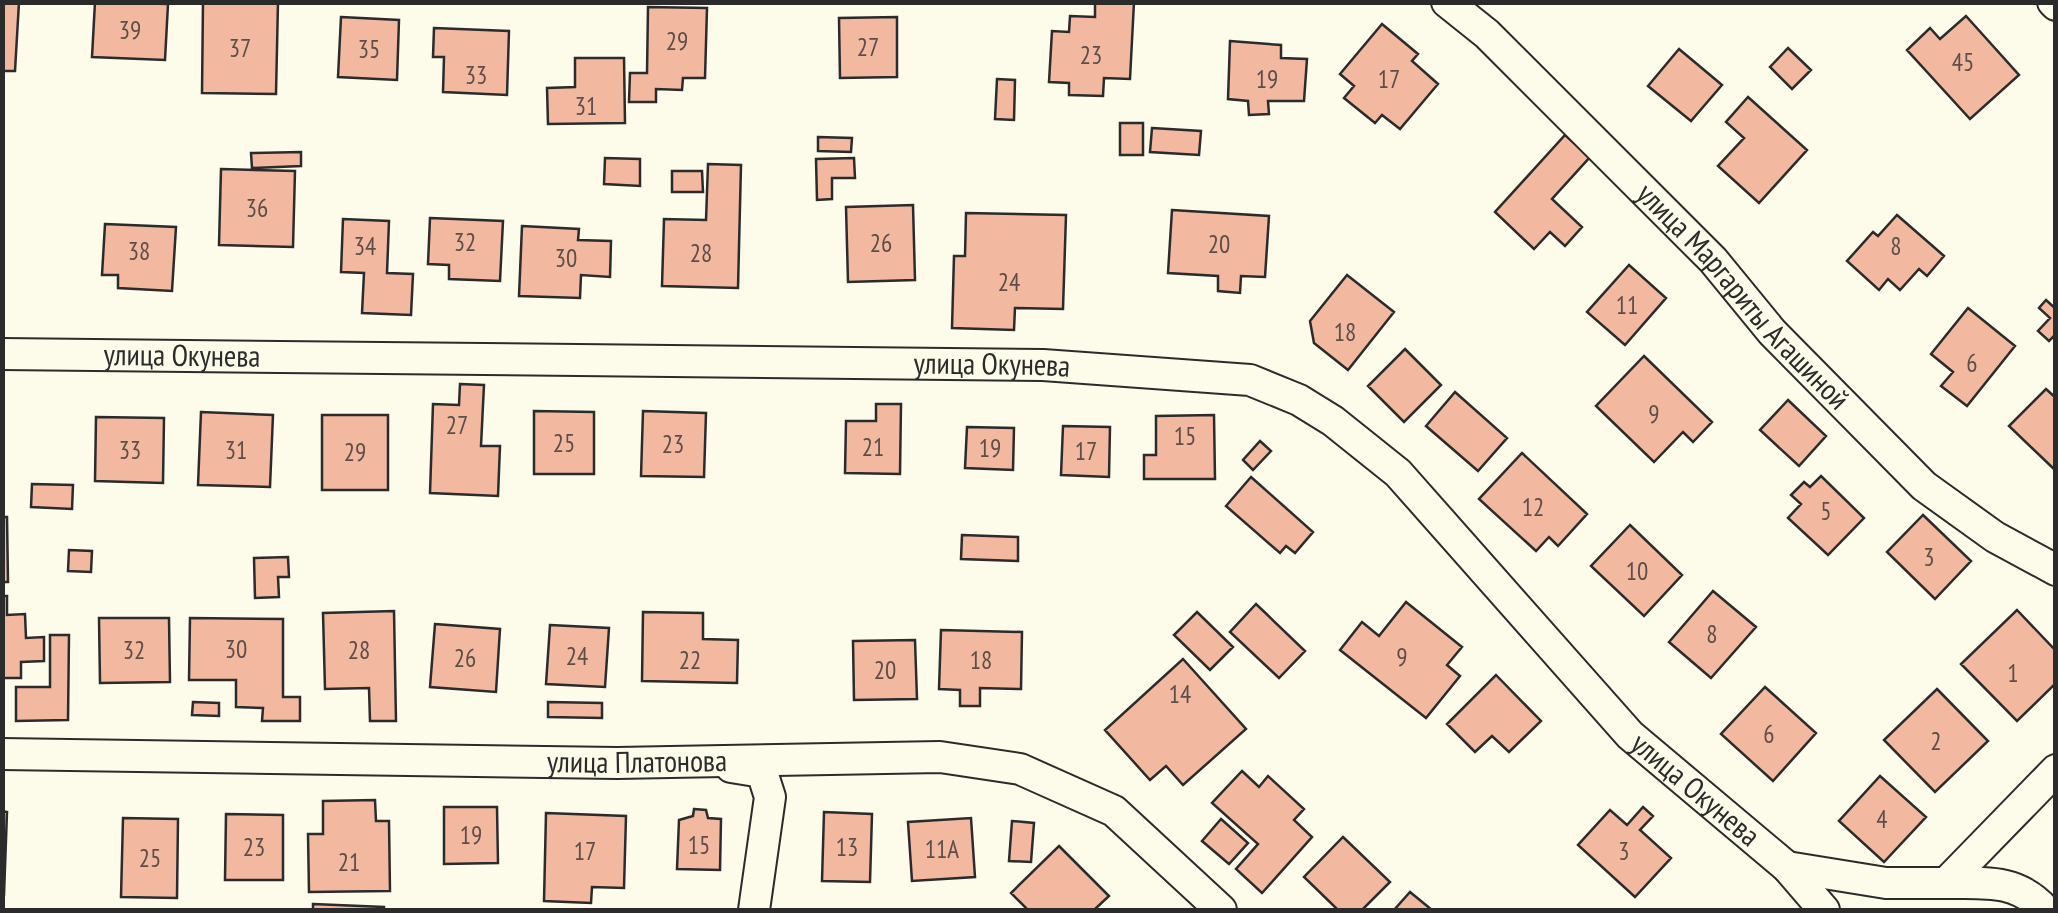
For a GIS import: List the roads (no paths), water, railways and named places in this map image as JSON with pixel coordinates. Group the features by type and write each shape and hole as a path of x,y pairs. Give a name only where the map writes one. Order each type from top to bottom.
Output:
{"street":[{"name":"улица Маргариты Агашиной","path":"1447,2 1487,34 1713,260 1772,332 1924,486 1995,536 2056,570"},
{"name":"улица Окунева","path":"2,354 1043,365 1250,380 1316,411 1398,473 1630,736 1788,867 1824,910"},
{"name":"улица Платонова","path":"2,754 666,762 940,756 1020,770 1070,788 1114,811 1220,910"},
{"path":"754,910 773,777 783,770 832,758"},
{"path":"666,762 762,772 770,796"},
{"path":"1946,882 2056,770"},
{"path":"1788,867 1886,884 1946,882 2014,887 2026,890 2045,910"}]}
